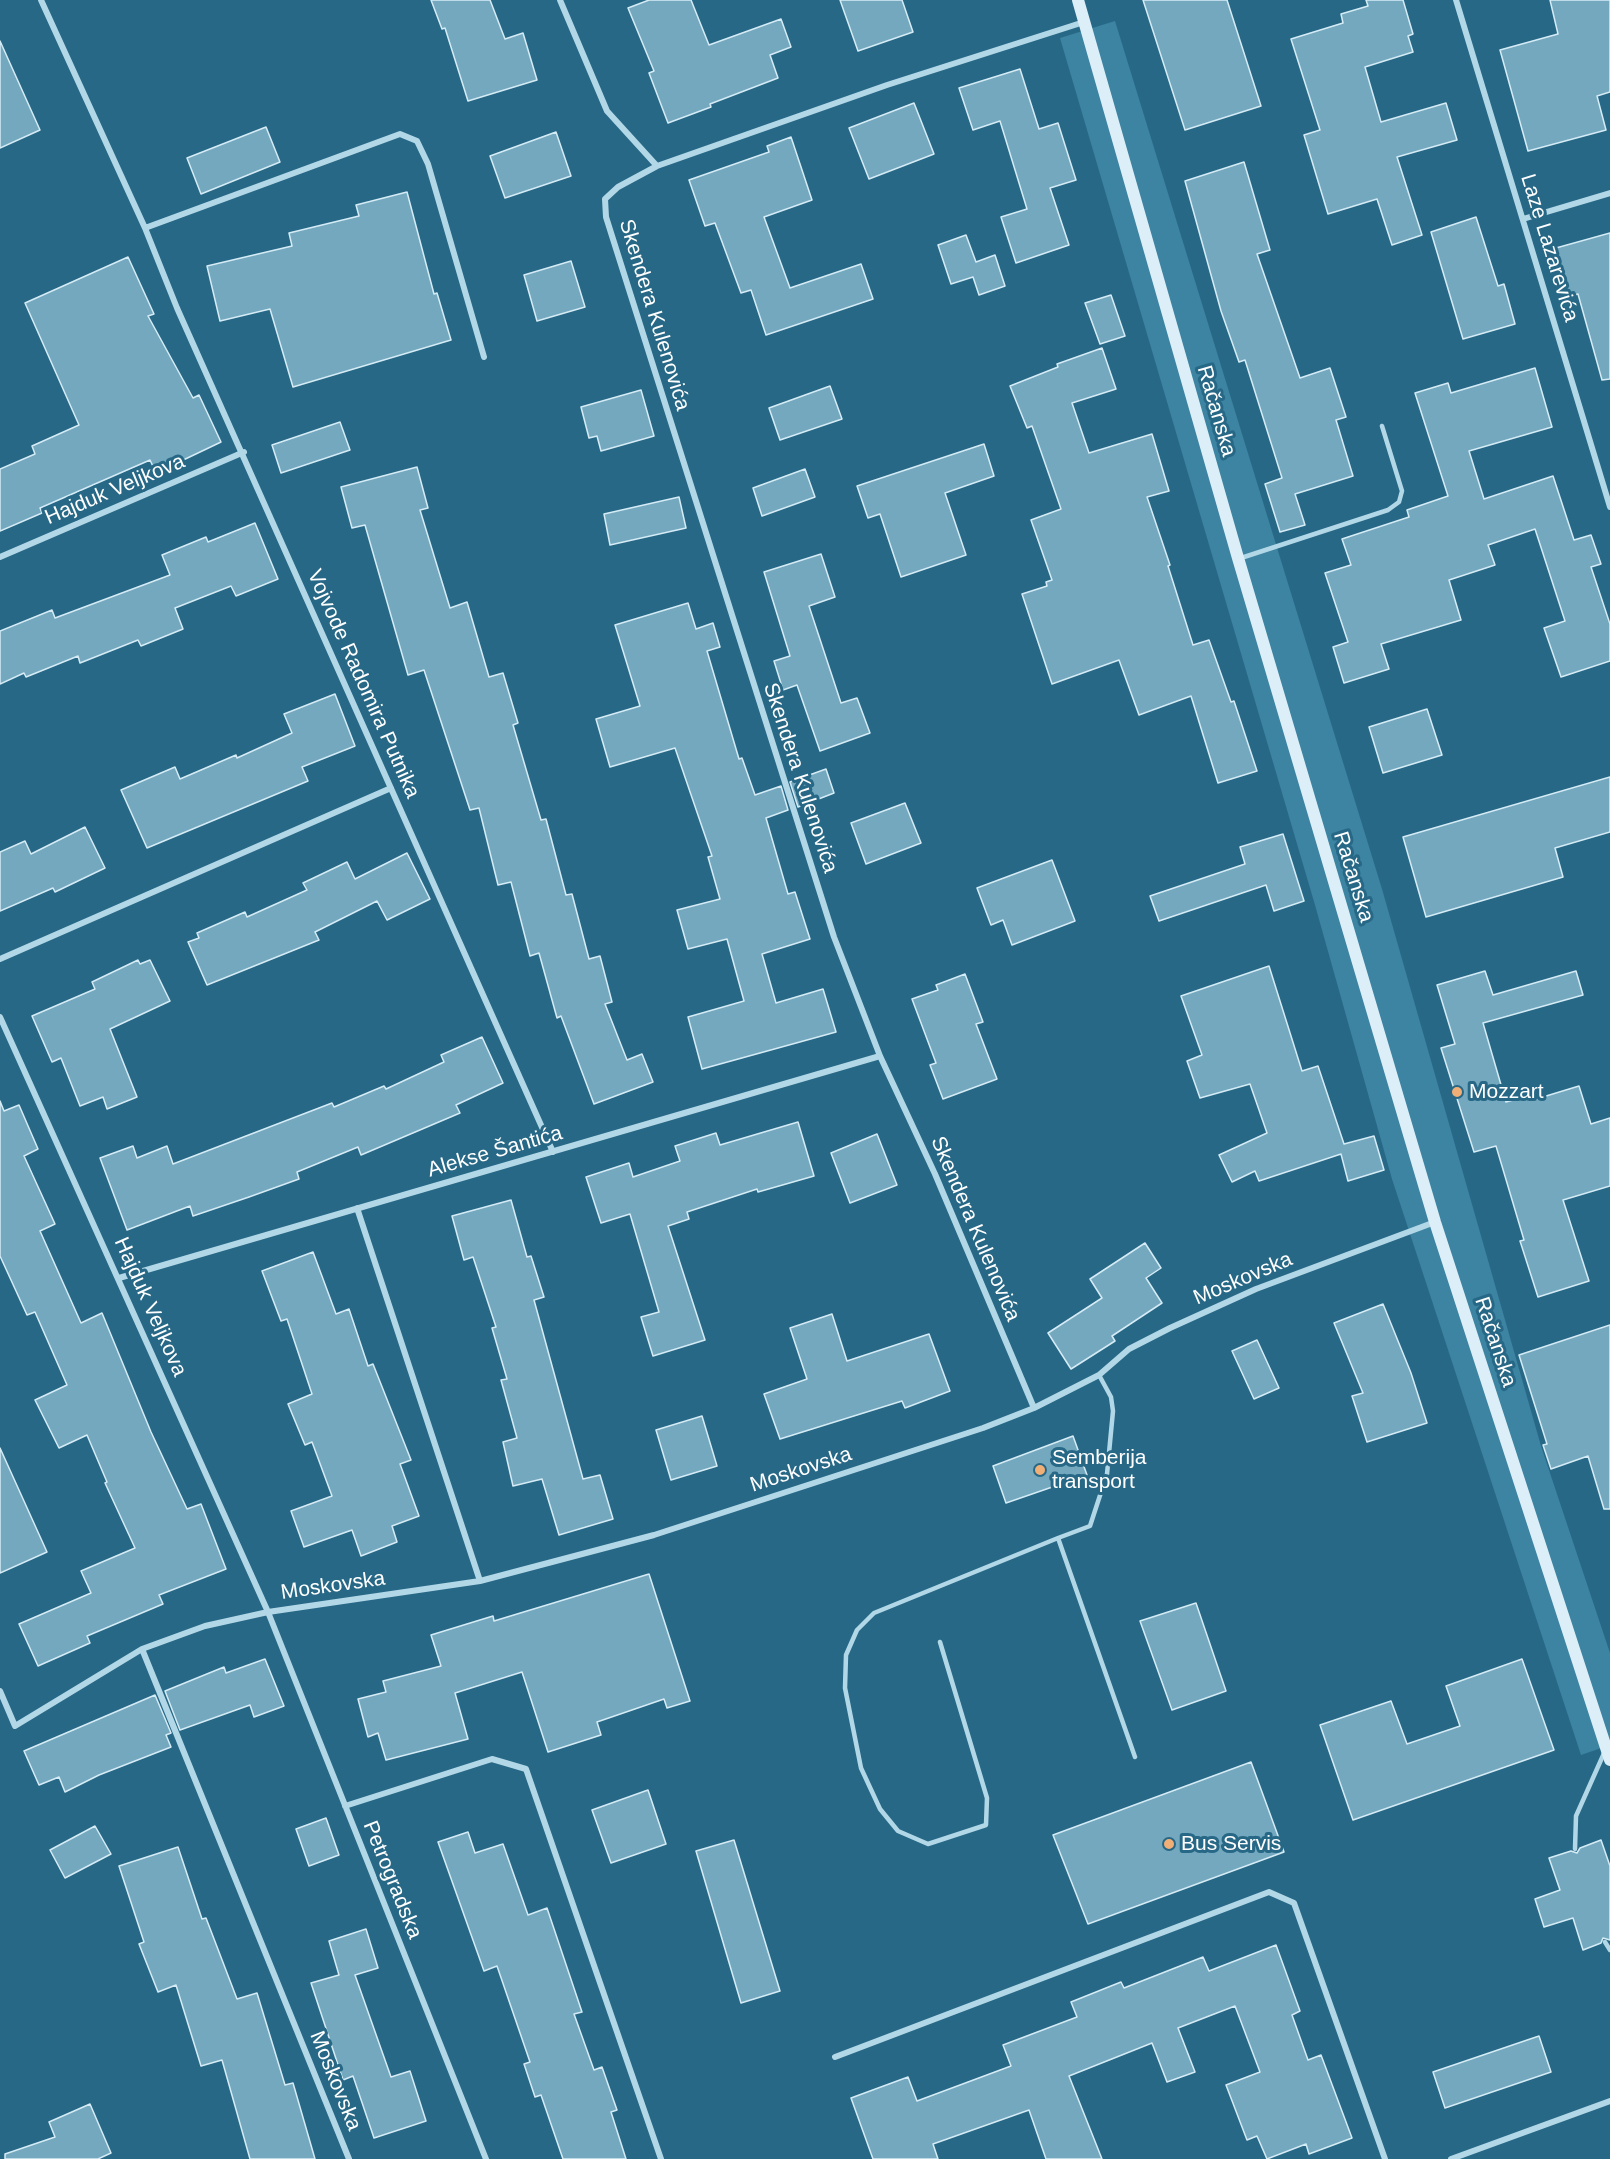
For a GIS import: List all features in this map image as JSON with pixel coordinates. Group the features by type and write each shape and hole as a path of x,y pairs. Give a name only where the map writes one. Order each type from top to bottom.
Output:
{"main road":[{"name":"Račanska","path":"1078,0 1238,558 1435,1222 1608,1754"}],"street":[{"name":"Vojvode Radomira Putnika","path":"41,0 145,228 177,308 244,452 553,1152"},
{"path":"560,0 608,111 657,166 887,85 1084,22"},
{"name":"Laze Lazarevića","path":"1456,0 1610,507"},
{"path":"145,228 400,134 417,141 428,164 484,357"},
{"name":"Skendera Kulenovića","path":"657,166 618,187 605,199 606,218 831,926 880,1056 935,1174 1034,1408"},
{"path":"1523,219 1610,193"},
{"name":"Hajduk Veljkova","path":"0,557 244,452"},
{"path":"0,959 391,788"},
{"name":"Hajduk Veljkova","path":"0,1017 268,1612"},
{"name":"Alekse Šantića","path":"119,1278 880,1056"},
{"path":"357,1208 480,1581"},
{"name":"Moskovska","path":"0,1691 15,1726 142,1649 205,1626 268,1612 480,1581 654,1535 983,1428 1034,1408 1099,1375 1129,1349 1234,1299 1435,1222"},
{"name":"Petrogradska","path":"268,1612 486,2159"},
{"name":"Moskovska","path":"142,1649 349,2159"},
{"path":"345,1806 492,1760 526,1768 661,2159"},
{"path":"836,2057 1269,1892 1294,1903 1385,2159"},
{"path":"1451,2159 1610,2101"}],"lane":[{"path":"1238,558 1389,510 1400,502 1402,491 1382,426"},
{"path":"940,1642 987,1798 986,1825 928,1844 898,1831 880,1809 861,1768 845,1688 846,1655 857,1630 874,1613 1090,1526 1098,1508 1107,1474 1113,1411 1111,1397 1099,1375"},
{"path":"1058,1538 1135,1757"},
{"path":"1575,1849 1576,1816 1608,1754"},
{"path":"1605,1942 1610,1950"}],"shaded area":[{"path":"1115,21 1382,889 1541,1446 1610,1653 1610,1745 1581,1755 1392,1179 1315,905 1060,38"}],"building":[{"path":"431,0 490,0 505,39 523,33 537,80 468,101 445,28 442,29"},
{"path":"649,0 691,0 709,45 781,19 791,47 770,55 778,78 668,123 649,73 654,71 628,8"},
{"path":"840,0 902,0 913,32 858,51"},
{"path":"1143,0 1227,0 1261,106 1185,130"},
{"path":"1366,0 1403,0 1413,34 1408,36 1413,52 1365,67 1381,122 1446,103 1457,140 1397,157 1422,235 1392,245 1377,199 1328,214 1304,135 1320,130 1291,39 1343,23 1341,14 1368,6"},
{"path":"1550,0 1610,0 1610,92 1597,96 1606,130 1528,151 1500,50 1558,34"},
{"path":"0,41 40,130 0,148"},
{"path":"1020,69 1039,129 1058,123 1076,180 1050,188 1069,245 1016,263 1001,217 1027,209 1000,121 973,130 959,88"},
{"path":"914,103 934,154 869,179 849,128"},
{"path":"266,127 280,162 201,194 187,158"},
{"path":"556,132 571,176 505,198 490,156"},
{"path":"791,137 812,200 764,217 790,288 861,264 873,299 766,335 751,290 741,293 715,223 705,226 689,180 769,152 767,146"},
{"path":"1244,162 1270,250 1257,254 1300,378 1330,368 1346,417 1336,420 1353,476 1295,494 1305,525 1280,532 1265,484 1282,478 1245,360 1239,362 1221,311 1185,181"},
{"path":"407,192 434,294 437,293 451,340 293,387 270,309 220,321 207,266 292,246 289,233 359,216 356,205"},
{"path":"1476,217 1498,286 1504,284 1515,324 1463,339 1431,232"},
{"path":"1610,233 1610,379 1602,380 1578,294 1568,297 1556,248"},
{"path":"966,235 976,262 995,255 1005,286 979,295 973,277 951,284 938,245"},
{"path":"128,257 154,314 148,316 193,398 199,395 221,442 156,473 150,460 40,508 42,513 0,531 0,469 35,454 32,446 79,425 25,303"},
{"path":"571,261 585,307 537,321 524,275"},
{"path":"1111,295 1125,336 1100,344 1085,303"},
{"path":"1102,348 1116,389 1072,403 1089,453 1152,434 1169,491 1147,497 1170,565 1168,566 1193,645 1209,640 1231,702 1234,701 1257,771 1218,783 1191,696 1139,715 1119,660 1052,684 1022,594 1047,586 1046,582 1052,580 1031,520 1061,509 1032,426 1027,428 1010,386 1058,367 1057,364"},
{"path":"1535,368 1552,427 1469,451 1484,499 1553,476 1574,540 1591,535 1601,564 1591,567 1610,624 1610,661 1561,677 1544,628 1565,621 1535,529 1488,545 1495,565 1449,580 1461,620 1381,644 1389,669 1344,683 1333,647 1348,642 1325,573 1351,565 1342,539 1409,517 1407,510 1448,496 1415,393 1448,383 1451,393"},
{"path":"830,386 842,419 780,440 769,408"},
{"path":"641,390 654,436 601,451 597,436 589,438 581,407"},
{"path":"340,422 350,450 281,473 272,445"},
{"path":"984,444 994,476 945,493 966,555 901,577 880,514 868,518 857,486"},
{"path":"417,467 428,508 420,510 450,608 467,602 489,677 503,673 518,723 513,725 541,820 546,819 566,895 572,894 589,959 600,956 612,1002 605,1004 627,1060 642,1054 653,1082 594,1104 561,1016 557,1018 539,953 530,956 511,882 498,885 479,808 470,810 424,670 408,675 365,525 352,528 341,487"},
{"path":"805,469 815,497 762,516 753,488"},
{"path":"679,497 686,528 610,545 604,514"},
{"path":"255,523 278,579 236,596 231,586 175,608 183,629 141,646 138,640 80,663 78,656 26,677 24,673 0,684 0,631 52,610 55,618 170,575 162,555 206,537 208,542"},
{"path":"821,554 835,597 809,606 841,703 857,698 870,733 820,751 797,685 783,690 774,661 790,656 764,572"},
{"path":"688,603 696,629 713,623 720,647 707,651 739,759 742,758 755,795 781,786 788,810 766,818 788,894 795,892 810,939 762,954 776,1003 823,989 836,1032 702,1069 688,1017 744,1001 727,939 688,949 677,910 720,899 708,857 712,856 675,748 610,767 596,719 640,706 615,625"},
{"path":"335,694 355,746 302,767 308,781 147,848 121,790 175,767 180,779 236,755 237,758 292,733 284,714"},
{"path":"1427,709 1442,755 1383,773 1369,727"},
{"path":"826,769 834,793 798,807 790,782"},
{"path":"1610,777 1610,832 1555,848 1563,877 1426,917 1403,837"},
{"path":"905,803 921,843 866,864 851,823"},
{"path":"85,827 105,868 55,892 53,888 0,911 0,852 25,841 31,854"},
{"path":"1283,834 1304,901 1274,911 1266,885 1159,921 1150,896 1245,864 1240,847"},
{"path":"407,853 430,899 387,920 377,901 315,932 319,940 207,985 188,942 199,938 197,933 245,912 247,917 307,890 303,883 347,862 355,879"},
{"path":"1052,860 1075,921 1012,945 1003,920 991,925 977,888"},
{"path":"138,960 140,964 150,960 170,1001 110,1029 137,1097 107,1109 103,1097 80,1106 61,1058 52,1062 32,1016 95,989 92,982"},
{"path":"1269,966 1302,1071 1318,1066 1344,1144 1374,1136 1384,1170 1348,1181 1341,1154 1259,1181 1255,1171 1232,1182 1219,1155 1267,1133 1250,1084 1200,1098 1187,1061 1202,1055 1181,996"},
{"path":"1485,971 1493,995 1576,971 1583,995 1483,1023 1506,1102 1531,1095 1533,1100 1579,1086 1591,1124 1610,1118 1610,1186 1563,1200 1589,1281 1538,1297 1520,1241 1524,1240 1496,1146 1474,1152 1441,1048 1455,1044 1437,985"},
{"path":"965,974 983,1022 976,1024 997,1079 943,1099 930,1065 936,1063 912,999 938,990 936,985"},
{"path":"482,1037 503,1083 456,1105 460,1113 361,1155 358,1147 297,1172 299,1179 249,1197 193,1216 190,1206 127,1230 100,1158 133,1146 137,1158 167,1146 173,1164 332,1103 334,1107 384,1086 386,1089 444,1062 441,1055"},
{"path":"0,1101 4,1111 19,1105 38,1149 24,1156 55,1224 40,1231 81,1323 102,1313 151,1432 187,1509 201,1504 226,1569 159,1595 163,1604 87,1636 90,1643 38,1666 19,1624 91,1593 81,1571 135,1548 105,1483 107,1482 87,1435 59,1448 35,1400 67,1385 35,1312 27,1315 0,1256"},
{"path":"798,1122 814,1176 758,1192 757,1189 687,1212 689,1219 668,1226 705,1340 653,1356 641,1317 659,1312 630,1214 601,1223 586,1177 629,1163 633,1177 680,1161 675,1146 716,1133 720,1145"},
{"path":"877,1134 897,1185 850,1203 831,1153"},
{"path":"511,1200 527,1257 531,1256 544,1297 534,1300 583,1479 600,1475 613,1519 559,1535 542,1479 513,1486 503,1442 517,1438 501,1380 507,1379 492,1328 496,1327 473,1257 464,1260 452,1216"},
{"path":"1145,1243 1161,1268 1146,1278 1162,1303 1112,1336 1115,1341 1071,1369 1048,1333 1102,1298 1090,1279"},
{"path":"313,1252 336,1314 349,1309 368,1366 373,1364 411,1460 400,1464 419,1516 392,1526 397,1542 361,1556 352,1530 304,1547 291,1511 332,1496 312,1442 305,1445 288,1404 312,1394 287,1319 281,1321 262,1271"},
{"path":"1383,1304 1411,1373 1427,1423 1367,1442 1352,1396 1363,1393 1334,1323"},
{"path":"832,1314 847,1361 929,1334 950,1391 905,1408 902,1401 780,1439 764,1394 807,1379 790,1328"},
{"path":"1610,1325 1610,1509 1604,1509 1588,1456 1551,1469 1543,1445 1547,1444 1519,1355"},
{"path":"1257,1340 1279,1388 1254,1399 1232,1351"},
{"path":"702,1416 717,1466 671,1480 656,1430"},
{"name":"Semberija transport","path":"1073,1436 1087,1475 1006,1503 993,1466"},
{"path":"0,1448 47,1552 0,1573"},
{"path":"649,1574 690,1701 667,1708 664,1699 597,1722 601,1735 548,1752 522,1672 455,1693 468,1739 386,1760 378,1733 368,1737 358,1699 386,1692 383,1681 441,1666 431,1635 493,1616 494,1621"},
{"path":"1196,1603 1226,1691 1172,1710 1140,1621"},
{"path":"265,1659 284,1706 254,1717 250,1705 180,1730 165,1691 224,1667 226,1673"},
{"path":"1522,1659 1554,1750 1353,1820 1320,1725 1391,1701 1407,1744 1460,1726 1446,1686"},
{"path":"155,1695 171,1733 166,1735 171,1747 99,1775 65,1792 59,1777 39,1785 24,1751"},
{"name":"Bus Servis","path":"1251,1762 1284,1852 1088,1924 1053,1835"},
{"path":"648,1790 666,1844 611,1863 592,1810"},
{"path":"326,1818 339,1855 309,1866 296,1829"},
{"path":"95,1826 111,1854 65,1878 50,1850"},
{"path":"468,1832 475,1853 503,1844 528,1915 547,1908 582,2012 574,2014 594,2070 602,2067 617,2110 611,2112 626,2159 563,2159 541,2095 535,2097 524,2064 530,2062 497,1966 484,1971 438,1842"},
{"path":"734,1840 780,1991 741,2003 696,1851"},
{"path":"1601,1840 1610,1866 1610,1940 1603,1938 1601,1943 1583,1950 1573,1918 1544,1927 1535,1899 1560,1890 1549,1858 1571,1851 1577,1853 1580,1848"},
{"path":"178,1847 202,1919 206,1918 237,1999 257,1993 285,2085 293,2083 315,2159 250,2159 222,2060 201,2066 176,1985 158,1992 139,1944 144,1942 119,1866"},
{"path":"366,1929 378,1968 355,1975 391,2077 410,2071 426,2121 374,2138 353,2076 343,2080 311,1983 339,1975 329,1941"},
{"path":"1276,1945 1300,2011 1292,2015 1308,2060 1321,2055 1352,2138 1309,2154 1306,2144 1267,2159 1257,2136 1247,2140 1226,2085 1260,2072 1235,2006 1178,2028 1195,2072 1167,2082 1152,2043 1069,2076 1102,2159 1046,2159 1029,2110 933,2144 938,2159 873,2159 851,2098 908,2077 917,2101 1011,2066 1003,2045 1077,2017 1071,2002 1121,1982 1124,1988 1203,1957 1209,1971"},
{"path":"1539,2036 1551,2072 1445,2108 1433,2072"},
{"path":"90,2104 111,2153 98,2159 5,2159 5,2154 55,2137 49,2122"}],"place":[{"name":"Mozzart","path":"1457,1092"},
{"name":"Semberija transport","path":"1040,1470"},
{"name":"Bus Servis","path":"1169,1844"}]}
